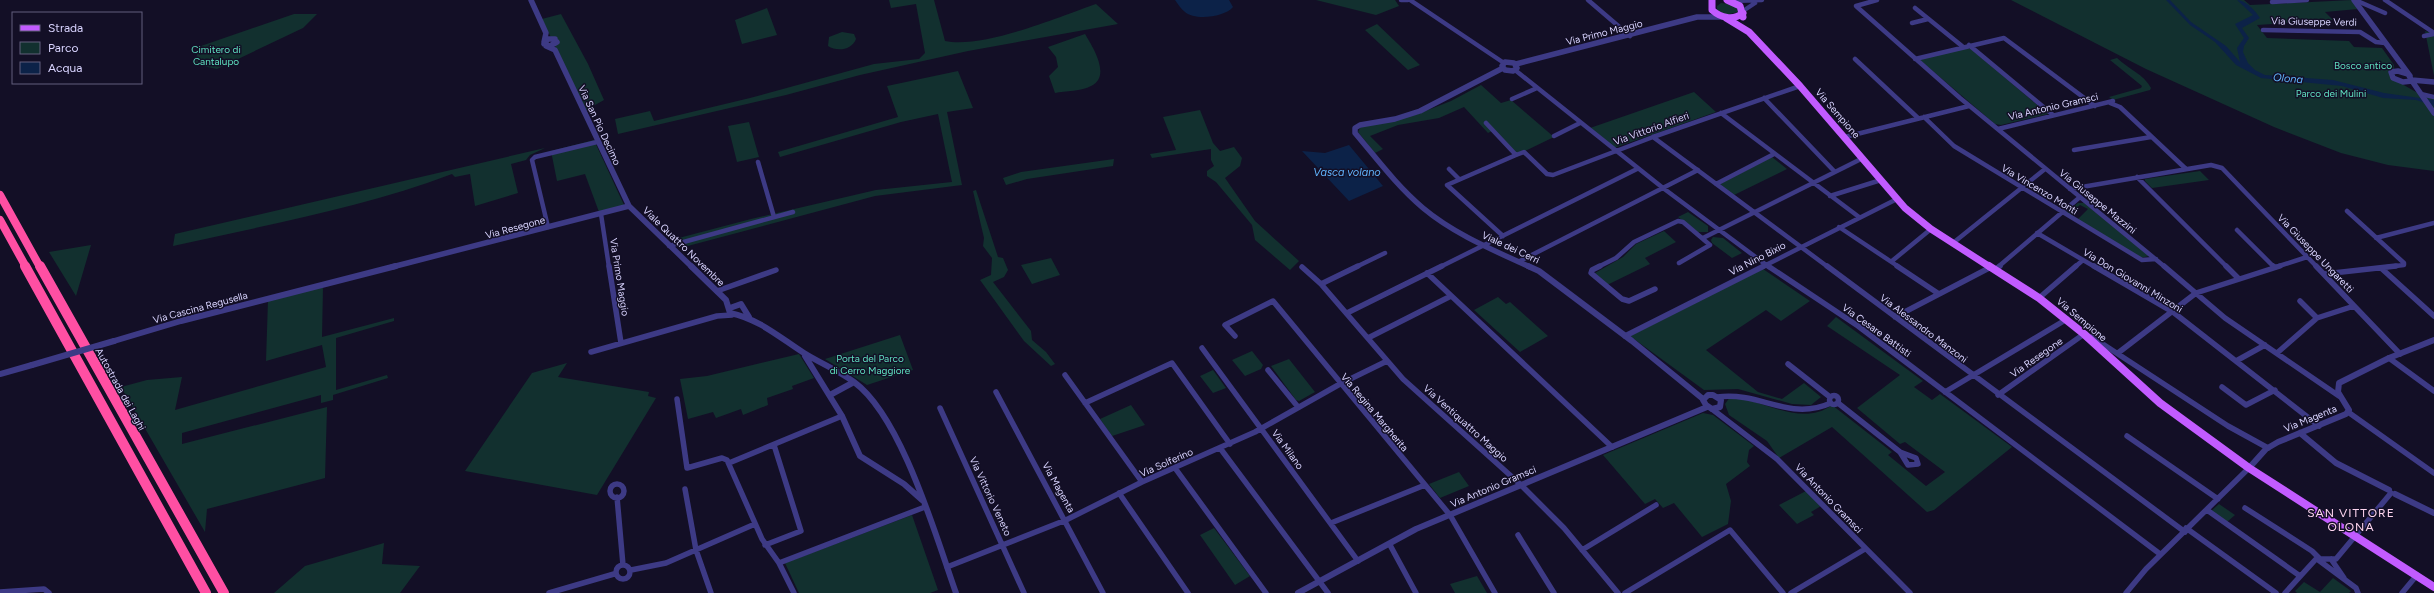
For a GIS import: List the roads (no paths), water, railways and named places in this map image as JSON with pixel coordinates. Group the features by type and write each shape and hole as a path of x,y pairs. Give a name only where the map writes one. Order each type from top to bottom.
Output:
{"highway":[{"name":"Autostrada dei Laghi","path":"0,195 224,593"},
{"path":"0,220 206,593"}],"main road":[{"path":"1712,3 1720,0"},
{"path":"1724,17 1735,18 1743,12 1738,4 1728,0"},
{"name":"Via Sempione","path":"1712,3 1714,12 1749,32 1800,86 1905,208 1931,229 1994,267 2067,319 2160,403 2249,468 2434,587"},
{"name":"Via Sempione","path":"1743,12 1749,32"}],"street":[{"path":"531,0 546,33 556,41"},
{"path":"1401,0 1409,0 1503,66 1515,70 1517,67 1516,64"},
{"path":"1588,0 1630,36"},
{"path":"1728,0 1760,1"},
{"name":"Via Giuseppe Mazzini","path":"1877,0 1856,5 1969,106 2156,259 2225,318 2340,397"},
{"path":"2272,2 2307,0"},
{"path":"2355,0 2385,13"},
{"path":"2355,0 2434,113"},
{"path":"2385,0 2434,33"},
{"path":"1743,12 1760,1"},
{"name":"Via Primo Maggio","path":"1697,17 1712,3"},
{"path":"1915,8 1962,46"},
{"name":"Via Primo Maggio","path":"1503,66 1510,62 1516,64 1630,36 1697,17 1724,17"},
{"path":"1912,23 1928,19"},
{"name":"Via Giuseppe Verdi","path":"2263,30 2360,32 2376,42 2385,43"},
{"path":"545,44 546,33"},
{"path":"2424,36 2434,33"},
{"path":"1915,59 1998,38 2007,39 2095,106"},
{"path":"545,44 550,39 556,41"},
{"path":"545,44 555,50 556,41"},
{"path":"1969,45 2053,115"},
{"name":"Via San Pio Decimo","path":"555,50 629,206"},
{"path":"1855,59 1918,118"},
{"name":"Viale dei Cerri","path":"1503,66 1425,109 1400,118 1358,125 1355,129 1356,135 1411,199 1483,246 1520,261 1544,274 1697,392 1706,404"},
{"path":"2401,66 2399,70 2391,72 2391,76 2421,94 2434,97"},
{"name":"Via Cesare Battisti","path":"1515,70 1637,169 1765,264 1858,326 2161,554"},
{"path":"2395,71 2411,79"},
{"path":"2400,81 2411,79 2434,82"},
{"name":"Via Vittorio Alfieri","path":"1516,155 1524,152 1545,173 1551,175 1653,137 1800,86"},
{"path":"1512,99 1537,88"},
{"path":"1764,98 1834,171"},
{"name":"Via Antonio Gramsci","path":"1998,129 2111,102 2120,107 2151,137"},
{"path":"1845,137 1924,116 1969,106"},
{"path":"1721,113 1811,183 1859,217"},
{"name":"Via Vincenzo Monti","path":"1924,116 1954,146 2061,213 2142,260 2156,259"},
{"path":"1486,123 1516,155 1448,184 1448,186 1503,236"},
{"path":"1554,136 1580,124"},
{"name":"Via Alessandro Manzoni","path":"1653,137 1998,395 2185,530 2276,593"},
{"path":"2074,150 2151,137 2186,169"},
{"path":"548,227 532,160 535,157 598,142"},
{"path":"1716,184 1774,154"},
{"path":"1703,238 1720,231 1834,171 1863,158"},
{"path":"758,162 774,217"},
{"name":"Via Giuseppe Ungaretti","path":"2186,169 2218,166 2225,170 2400,354"},
{"path":"1449,169 1459,179"},
{"path":"1347,313 1637,169"},
{"path":"1953,243 2046,169"},
{"path":"2070,189 2186,169"},
{"path":"1520,261 1698,170"},
{"path":"2137,177 2238,278"},
{"path":"1830,196 1853,186 1881,180"},
{"path":"1895,317 1994,267 2080,197"},
{"name":"Via Nino Bixio","path":"1625,336 1897,198"},
{"name":"Via Resegone","path":"406,265 629,206"},
{"name":"Viale Quattro Novembre","path":"629,206 717,291 733,310"},
{"path":"2324,274 2400,267 2404,265 2404,262 2347,211"},
{"path":"669,246 792,212"},
{"name":"Via Primo Maggio","path":"601,214 621,343"},
{"path":"1655,289 1629,301 1622,300 1591,274 1592,270 1620,255 1634,242 1674,222 1683,222 1708,242 1708,248 1679,263"},
{"path":"2376,238 2434,223"},
{"path":"1838,227 1892,261 1939,294"},
{"path":"1892,261 1930,232 1931,229"},
{"path":"2237,230 2274,267"},
{"name":"Via Don Giovanni Minzoni","path":"2037,233 2172,312 2275,390 2319,426"},
{"path":"1321,284 1385,253"},
{"path":"2118,354 2154,328 2196,293 2238,278 2307,257"},
{"path":"2039,298 2083,260"},
{"name":"Via Cascina Regusella","path":"0,374 181,321 406,265"},
{"name":"Via Ventiquattro Maggio","path":"1302,267 1321,284 1403,379 1521,485 1582,550 1618,593"},
{"path":"2381,268 2434,316"},
{"path":"717,291 776,270"},
{"path":"1427,273 1612,446"},
{"path":"1368,338 1451,296"},
{"name":"Via Regina Margherita","path":"1235,336 1225,325 1273,301 1340,384 1450,515 1495,593"},
{"path":"2300,301 2317,318"},
{"path":"733,310 741,304 749,317"},
{"path":"2277,353 2317,318 2354,306"},
{"path":"591,352 717,316 733,310 744,309"},
{"path":"733,310 749,317 805,354 854,382 870,397 886,419 914,477 956,593"},
{"path":"1945,392 2067,319"},
{"path":"2081,331 2228,426 2268,448"},
{"name":"Via Resegone","path":"1998,395 2081,331"},
{"name":"Via Magenta","path":"2249,468 2268,448 2348,412 2340,397 2337,387 2339,383 2389,358 2434,340"},
{"path":"2236,361 2265,345"},
{"name":"Via Milano","path":"1202,348 1358,561"},
{"path":"805,354 842,416 860,456 904,484 924,504"},
{"path":"2389,358 2434,391"},
{"name":"Via Solferino","path":"947,567 1066,520 1142,482 1262,429 1340,384 1387,360"},
{"path":"1085,403 1172,363 1230,444"},
{"path":"1788,364 1831,400 1838,403 1900,452"},
{"path":"1268,370 1298,408"},
{"path":"1065,375 1142,482"},
{"path":"830,395 854,382"},
{"path":"2222,387 2246,405 2275,390"},
{"name":"Via Magenta","path":"996,392 1066,520 1103,593"},
{"path":"1706,404 1745,394 1801,412 1820,410 1831,400"},
{"path":"677,399 687,468 722,458 729,463 765,545 779,563 794,593"},
{"path":"1721,400 1722,415"},
{"name":"Via Antonio Gramsci","path":"1298,593 1416,530 1706,404 1721,400"},
{"name":"Via Antonio Gramsci","path":"1706,404 1777,459 1910,593"},
{"name":"Via Vittorio Veneto","path":"940,408 1024,593"},
{"path":"2348,412 2434,473"},
{"path":"729,463 842,416"},
{"path":"2300,433 2336,463 2434,513"},
{"path":"2127,436 2218,499"},
{"path":"765,545 801,531 774,445"},
{"path":"1220,448 1328,593"},
{"path":"1175,468 1266,593"},
{"path":"2126,593 2161,554 2249,468"},
{"path":"904,484 914,477"},
{"path":"1331,523 1426,485"},
{"path":"685,489 696,550 711,593"},
{"path":"2288,592 2300,576 2319,559 2336,559 2356,536 2369,516 2392,492"},
{"path":"1119,493 1188,593"},
{"path":"617,497 623,565"},
{"path":"779,563 924,504"},
{"path":"1582,550 1656,506"},
{"path":"2245,508 2312,551 2329,570 2348,581"},
{"path":"2207,510 2300,576"},
{"path":"549,593 614,574 621,578 626,576 631,570 666,563 755,524"},
{"path":"1625,593 1730,530 1783,593"},
{"path":"1518,535 1554,593"},
{"path":"1390,545 1416,593"},
{"path":"1791,593 1865,549"},
{"path":"2331,559 2348,581 2358,590 2358,593"},
{"path":"614,574 616,569 623,565 628,565 631,570"},
{"path":"2402,593 2417,576"},
{"path":"0,592 44,589 49,593"}],"water":[{"path":"1175,0 1229,0 1233,7 1224,13 1210,17 1202,17 1190,15 1185,12"},
{"name":"Olona","path":"2166,0 2170,0 2191,22 2226,46 2240,62 2237,48 2244,38 2235,24 2253,15 2237,0 2247,4 2260,18 2242,28 2249,38 2244,46 2243,52 2248,63 2255,70 2265,75 2333,80 2384,93 2434,100 2434,106 2416,100 2383,98 2342,86 2261,78 2236,65 2215,42 2190,25"},
{"name":"Vasca volano","path":"1349,145 1383,186 1349,201 1302,151 1325,153"}],"district":[{"name":"SAN VITTORE OLONA","path":"2351,520"}],"park label":[{"name":"Cimitero di Cantalupo","path":"216,54"},
{"name":"Bosco antico","path":"2363,65"},
{"name":"Parco dei Mulini","path":"2331,93"},
{"name":"Porta del Parco di Cerro Maggiore","path":"870,364"}]}
